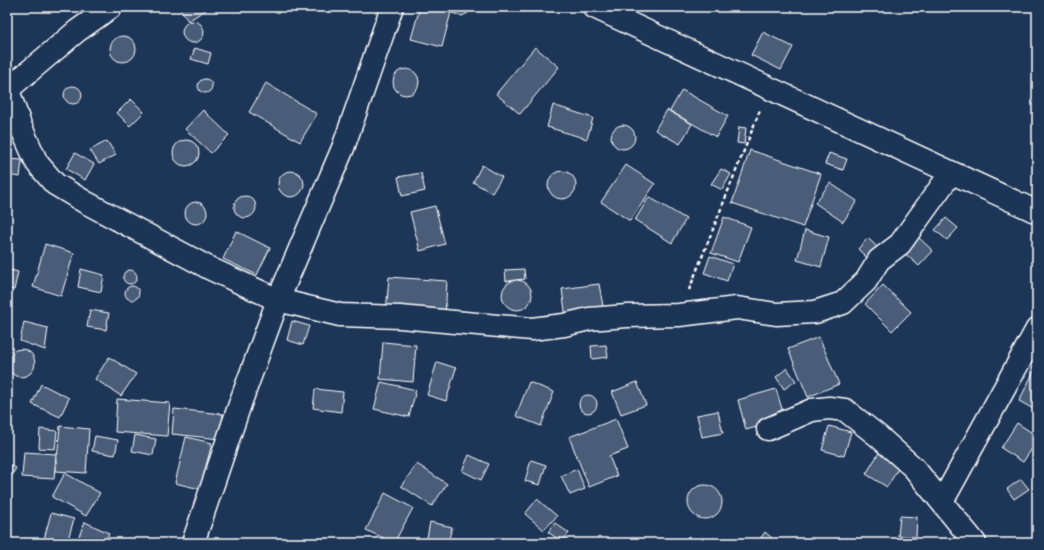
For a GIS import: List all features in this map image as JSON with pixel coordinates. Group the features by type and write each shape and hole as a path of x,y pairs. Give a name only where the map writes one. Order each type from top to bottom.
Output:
{"street":[{"path":"111,7 77,31 7,90 20,125 37,163 56,184 85,202 211,269 278,300 340,315 400,317 532,329 564,325 589,319 627,316 679,315 737,308 776,314 815,312 843,303 866,281 879,260 900,244 952,173"},
{"path":"193,543 241,401 278,300 343,148 392,7"},
{"path":"594,7 1037,212"},
{"path":"942,502 1037,329"},
{"path":"768,429 812,410 829,408 845,410 878,436 914,468 975,543"}],"path":[{"path":"679,315 769,88"}],"building":[{"path":"179,7 210,7 188,21"},
{"path":"420,7 433,7 451,12 442,47 411,39"},
{"path":"450,7 471,7 468,13 462,16 452,13"},
{"path":"193,21 197,22 203,28 203,36 197,42 193,43 189,42 183,36 182,32 183,28 189,22"},
{"path":"763,32 793,47 781,70 751,55"},
{"path":"123,36 132,40 136,49 132,58 123,62 114,58 110,49 114,40"},
{"path":"535,47 559,67 520,114 496,94"},
{"path":"195,48 211,53 208,64 191,59"},
{"path":"406,69 415,73 419,82 415,91 406,95 397,91 393,82 397,73"},
{"path":"202,79 208,79 212,83 212,89 208,93 202,93 198,89 198,83"},
{"path":"266,83 317,114 300,142 249,112"},
{"path":"73,86 79,89 82,95 79,101 73,104 67,101 64,95 67,89"},
{"path":"682,90 728,116 716,137 670,111"},
{"path":"131,99 144,112 130,126 117,113"},
{"path":"553,105 593,118 587,139 547,127"},
{"path":"203,110 229,135 211,153 185,129"},
{"path":"667,110 692,124 680,144 655,130"},
{"path":"618,125 628,125 635,132 635,142 628,149 618,149 611,142 611,132"},
{"path":"739,127 746,128 744,144 737,143"},
{"path":"186,140 195,144 199,153 195,162 186,166 177,162 173,153 177,144"},
{"path":"107,141 116,155 99,164 90,150"},
{"path":"750,150 821,174 803,227 732,203"},
{"path":"75,153 94,164 85,180 66,169"},
{"path":"829,153 847,159 843,170 825,164"},
{"path":"7,159 22,160 20,177 7,175"},
{"path":"482,165 502,177 492,193 473,182"},
{"path":"626,165 655,184 630,221 601,202"},
{"path":"721,169 731,174 722,190 711,184"},
{"path":"291,171 300,175 304,184 300,193 291,197 282,193 278,184 282,175"},
{"path":"562,171 572,175 576,185 572,195 562,199 552,195 548,185 552,175"},
{"path":"421,173 425,191 402,196 398,177"},
{"path":"830,183 857,201 843,222 815,203"},
{"path":"245,196 253,199 256,207 253,215 245,218 237,215 234,207 237,199"},
{"path":"649,197 686,219 672,243 635,220"},
{"path":"196,202 204,205 207,213 204,221 196,224 188,221 185,213 188,205"},
{"path":"435,206 445,244 420,251 410,212"},
{"path":"724,217 751,227 738,262 711,253"},
{"path":"946,218 958,228 947,240 935,230"},
{"path":"805,230 829,237 821,267 797,260"},
{"path":"236,231 270,248 257,275 223,259"},
{"path":"916,235 933,251 919,266 902,251"},
{"path":"868,238 881,251 871,262 858,249"},
{"path":"45,244 74,253 61,296 33,287"},
{"path":"710,256 733,264 727,281 704,273"},
{"path":"7,269 18,272 14,290 7,289"},
{"path":"81,269 104,275 101,292 78,287"},
{"path":"524,269 525,279 506,281 505,270"},
{"path":"127,270 133,270 137,274 137,280 133,284 127,284 123,280 123,274"},
{"path":"389,277 447,281 445,318 386,313"},
{"path":"517,280 523,281 531,289 531,301 523,309 517,310 511,309 503,301 502,295 503,289 511,281"},
{"path":"599,284 604,312 566,318 562,289"},
{"path":"883,285 911,312 892,331 865,304"},
{"path":"129,286 135,286 139,290 139,296 135,300 129,300 125,296 125,290"},
{"path":"90,310 109,313 106,330 87,327"},
{"path":"292,321 309,326 303,345 287,340"},
{"path":"24,322 48,328 45,350 20,341"},
{"path":"819,337 839,384 808,397 788,349"},
{"path":"383,342 416,345 413,382 380,379"},
{"path":"606,345 608,357 592,359 591,346"},
{"path":"21,349 31,353 35,363 31,373 21,377 11,373 7,363 11,353"},
{"path":"109,357 136,374 121,396 95,379"},
{"path":"437,362 456,368 446,401 427,395"},
{"path":"1037,365 1037,411 1019,401"},
{"path":"787,368 796,381 784,389 776,377"},
{"path":"381,382 416,390 409,417 374,409"},
{"path":"529,382 554,392 541,426 516,416"},
{"path":"637,382 646,405 621,414 612,392"},
{"path":"41,384 69,398 60,417 32,404"},
{"path":"315,389 343,392 341,412 313,408"},
{"path":"776,389 785,419 746,430 738,400"},
{"path":"584,395 592,395 597,400 595,411 592,413 584,413 579,408 579,400"},
{"path":"117,399 170,403 167,436 115,432"},
{"path":"174,409 223,414 220,439 172,434"},
{"path":"718,411 723,433 702,437 697,415"},
{"path":"616,419 628,449 609,456 617,476 589,487 569,437"},
{"path":"1017,423 1037,436 1037,441 1023,462 1001,448"},
{"path":"60,426 89,429 86,473 56,471"},
{"path":"829,426 851,432 844,456 822,450"},
{"path":"40,429 57,431 55,449 39,448"},
{"path":"135,435 156,439 153,455 132,451"},
{"path":"95,436 118,440 115,455 92,451"},
{"path":"186,437 212,443 200,489 175,483"},
{"path":"880,451 901,464 887,487 866,474"},
{"path":"24,452 56,454 54,479 22,477"},
{"path":"469,455 489,464 481,480 462,471"},
{"path":"531,460 546,465 540,485 525,481"},
{"path":"7,463 16,468 7,484"},
{"path":"417,464 447,484 432,506 401,486"},
{"path":"577,469 585,489 570,495 561,476"},
{"path":"65,473 100,493 86,516 52,497"},
{"path":"1021,479 1029,489 1014,499 1007,489"},
{"path":"708,485 717,490 721,495 721,509 717,514 712,518 702,519 698,518 689,509 688,499 689,495 698,486"},
{"path":"385,493 413,508 394,543 366,530"},
{"path":"537,499 557,516 544,530 525,514"},
{"path":"51,513 74,519 67,543 58,543 44,539"},
{"path":"900,516 917,517 916,537 898,536"},
{"path":"85,522 109,533 105,543 76,543"},
{"path":"430,522 452,527 448,543 426,543"},
{"path":"555,523 569,533 562,542 548,532"},
{"path":"765,532 773,539 770,543 757,543"}]}
